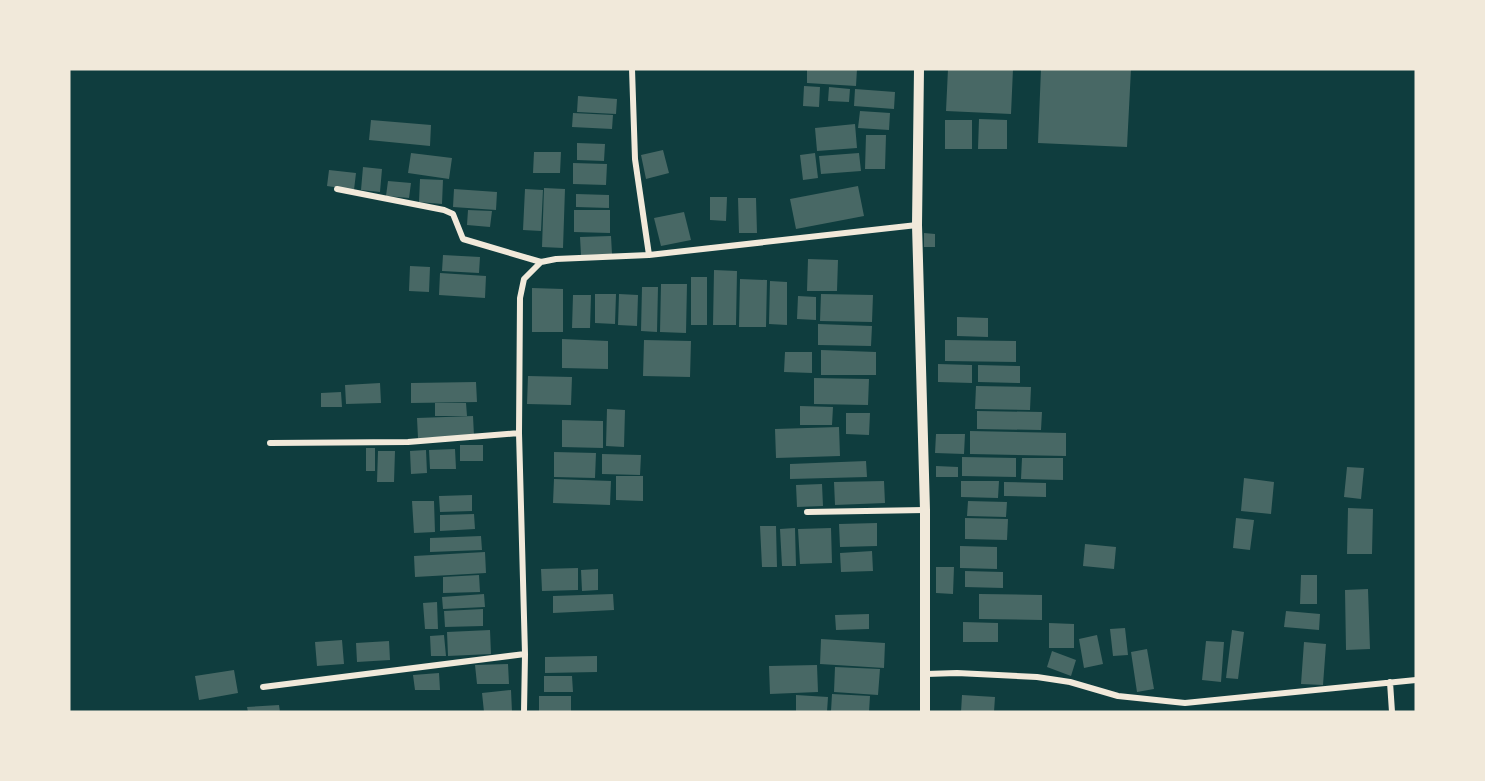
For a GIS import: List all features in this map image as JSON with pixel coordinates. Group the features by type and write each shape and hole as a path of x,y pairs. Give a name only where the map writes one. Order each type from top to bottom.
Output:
{"street":[{"path":"632,69 635,159 649,255"},
{"path":"920,69 916,225 925,510 925,712"},
{"path":"337,189 444,210 453,214 464,239 541,262 556,259 649,255 916,225"},
{"path":"524,712 525,654 519,433 520,298 524,279 541,262"},
{"path":"270,443 408,442 519,433"},
{"path":"807,512 925,510"},
{"path":"263,687 525,654"},
{"path":"926,674 957,673 1037,677 1070,682 1118,696 1185,703 1416,680"},
{"path":"1390,682 1392,712"}],"building":[{"path":"807,69 857,69 856,86 807,83"},
{"path":"948,69 1013,69 1011,114 946,111"},
{"path":"1041,69 1131,69 1127,147 1038,143"},
{"path":"804,86 820,87 819,107 803,106"},
{"path":"829,87 850,89 849,102 828,101"},
{"path":"855,89 895,92 894,109 854,106"},
{"path":"578,96 617,99 616,114 577,112"},
{"path":"860,111 890,113 889,130 858,128"},
{"path":"573,113 613,115 612,129 572,127"},
{"path":"979,119 1007,120 1007,149 978,149"},
{"path":"371,120 431,125 430,146 369,140"},
{"path":"945,120 972,120 972,149 945,149"},
{"path":"855,124 857,148 817,151 815,128"},
{"path":"866,135 886,135 885,169 865,169"},
{"path":"577,143 605,144 604,161 577,160"},
{"path":"663,150 669,173 646,179 641,155"},
{"path":"534,152 561,152 560,173 533,173"},
{"path":"411,153 452,158 449,179 408,173"},
{"path":"815,153 818,178 803,180 800,155"},
{"path":"859,153 861,171 821,174 819,156"},
{"path":"573,163 607,164 606,185 573,184"},
{"path":"363,167 382,169 380,192 361,190"},
{"path":"329,170 356,173 354,190 327,186"},
{"path":"420,179 443,180 442,204 419,202"},
{"path":"388,181 411,183 409,198 386,196"},
{"path":"858,186 864,216 796,229 790,199"},
{"path":"544,188 565,189 563,248 542,247"},
{"path":"454,189 497,192 496,210 453,207"},
{"path":"525,189 543,190 541,231 523,230"},
{"path":"576,194 609,195 609,208 576,207"},
{"path":"710,197 727,197 726,221 710,220"},
{"path":"738,198 756,198 757,233 739,233"},
{"path":"468,210 492,211 490,227 467,225"},
{"path":"574,210 610,210 610,233 574,232"},
{"path":"684,212 691,240 661,246 654,218"},
{"path":"924,233 935,234 935,247 924,247"},
{"path":"611,236 612,254 581,255 580,237"},
{"path":"443,255 480,257 479,273 442,271"},
{"path":"808,259 838,260 837,291 807,291"},
{"path":"410,266 430,267 429,292 409,291"},
{"path":"714,270 737,271 736,325 713,325"},
{"path":"440,273 486,276 485,298 439,295"},
{"path":"691,277 707,277 707,325 691,325"},
{"path":"740,279 767,280 766,327 739,327"},
{"path":"770,281 787,282 787,325 769,324"},
{"path":"661,284 687,284 686,333 660,332"},
{"path":"642,287 658,287 657,332 641,331"},
{"path":"532,288 563,289 563,332 532,332"},
{"path":"595,294 616,294 615,324 595,323"},
{"path":"619,294 638,295 637,326 618,325"},
{"path":"821,294 873,295 872,322 820,321"},
{"path":"573,295 591,295 590,328 572,328"},
{"path":"798,296 816,297 816,320 797,319"},
{"path":"957,317 988,318 988,337 957,336"},
{"path":"818,324 872,326 871,346 818,345"},
{"path":"562,339 608,341 608,369 562,368"},
{"path":"644,340 691,341 690,377 643,376"},
{"path":"945,340 1016,341 1016,362 945,361"},
{"path":"821,350 876,352 876,375 821,375"},
{"path":"785,352 812,352 812,373 784,372"},
{"path":"938,364 972,365 972,383 938,382"},
{"path":"978,365 1020,366 1020,383 978,382"},
{"path":"528,376 572,377 571,405 527,404"},
{"path":"814,378 869,379 868,405 814,404"},
{"path":"476,382 477,402 411,403 411,383"},
{"path":"380,383 381,403 346,404 345,385"},
{"path":"976,386 1031,387 1030,410 975,409"},
{"path":"341,392 342,407 321,407 321,393"},
{"path":"435,403 466,403 467,416 435,416"},
{"path":"800,406 833,407 832,425 800,425"},
{"path":"607,409 625,410 624,447 606,446"},
{"path":"977,411 1042,412 1041,430 977,429"},
{"path":"846,413 870,413 869,435 846,434"},
{"path":"473,416 474,436 418,438 417,418"},
{"path":"562,420 603,421 603,448 562,447"},
{"path":"839,427 840,456 776,458 775,429"},
{"path":"970,431 1066,433 1066,456 970,454"},
{"path":"936,434 965,434 964,454 935,453"},
{"path":"460,445 483,445 483,461 460,461"},
{"path":"366,448 375,448 375,471 366,471"},
{"path":"455,449 456,469 430,469 429,450"},
{"path":"426,450 427,473 411,474 410,451"},
{"path":"378,451 395,451 394,482 377,482"},
{"path":"554,452 596,453 595,478 554,477"},
{"path":"602,454 641,455 640,475 602,474"},
{"path":"962,457 1016,458 1016,477 962,476"},
{"path":"1022,458 1063,458 1063,480 1021,479"},
{"path":"866,461 867,477 790,479 790,464"},
{"path":"936,466 958,467 958,477 936,477"},
{"path":"1347,467 1364,468 1361,499 1344,497"},
{"path":"616,476 643,476 643,501 616,500"},
{"path":"1244,478 1274,482 1271,514 1241,511"},
{"path":"554,479 611,481 610,505 553,503"},
{"path":"884,481 885,503 835,505 834,482"},
{"path":"961,481 999,481 998,498 961,497"},
{"path":"1004,482 1046,483 1046,497 1004,496"},
{"path":"822,484 823,506 797,507 796,485"},
{"path":"472,495 472,511 440,512 439,496"},
{"path":"412,501 434,501 435,532 414,533"},
{"path":"968,501 1007,502 1006,517 967,516"},
{"path":"1348,508 1373,509 1372,554 1347,554"},
{"path":"474,514 475,529 440,531 440,515"},
{"path":"965,518 1008,519 1007,540 965,539"},
{"path":"1236,518 1254,520 1250,550 1233,548"},
{"path":"877,523 877,546 840,547 839,524"},
{"path":"760,526 776,526 777,567 762,567"},
{"path":"795,528 796,566 782,566 780,529"},
{"path":"831,528 832,563 800,564 798,529"},
{"path":"481,536 482,550 430,552 430,538"},
{"path":"1085,544 1116,547 1114,569 1083,566"},
{"path":"960,546 997,547 997,569 960,568"},
{"path":"872,551 873,571 841,572 840,553"},
{"path":"485,552 486,573 415,577 414,556"},
{"path":"936,567 954,567 953,594 936,593"},
{"path":"578,568 578,590 542,591 541,569"},
{"path":"598,569 598,590 582,591 581,570"},
{"path":"965,571 1003,572 1003,588 965,587"},
{"path":"479,575 480,592 443,593 443,577"},
{"path":"1301,575 1317,575 1317,604 1300,604"},
{"path":"1368,589 1370,649 1346,650 1345,590"},
{"path":"484,594 485,607 443,609 442,597"},
{"path":"613,594 614,610 553,613 553,596"},
{"path":"979,594 1042,595 1042,620 979,619"},
{"path":"437,602 438,629 425,629 423,603"},
{"path":"483,609 483,626 445,627 444,611"},
{"path":"1286,611 1320,614 1319,630 1284,627"},
{"path":"869,614 869,629 836,630 835,615"},
{"path":"963,622 998,623 998,642 963,642"},
{"path":"1049,623 1074,624 1074,648 1049,648"},
{"path":"1125,628 1128,655 1113,656 1110,629"},
{"path":"490,630 491,654 448,656 447,632"},
{"path":"1232,630 1244,632 1238,679 1226,678"},
{"path":"444,635 446,656 431,656 430,636"},
{"path":"1097,635 1103,664 1084,668 1079,639"},
{"path":"821,639 885,643 884,668 820,664"},
{"path":"342,640 344,664 317,666 315,642"},
{"path":"389,641 390,660 357,662 356,643"},
{"path":"1206,641 1224,642 1221,682 1202,680"},
{"path":"1304,642 1326,644 1323,685 1301,684"},
{"path":"1147,649 1154,689 1137,692 1131,652"},
{"path":"1052,651 1076,660 1071,676 1047,667"},
{"path":"597,656 597,672 545,673 545,657"},
{"path":"508,664 509,684 477,684 475,665"},
{"path":"817,665 818,692 770,694 769,666"},
{"path":"835,667 880,669 878,695 834,692"},
{"path":"234,670 238,693 199,700 195,676"},
{"path":"439,673 440,690 415,690 413,675"},
{"path":"544,676 572,676 573,692 544,692"},
{"path":"511,690 512,712 484,712 482,693"},
{"path":"832,694 870,696 869,712 831,711"},
{"path":"796,695 828,697 827,712 796,712"},
{"path":"962,695 995,697 994,712 961,712"},
{"path":"539,696 571,696 571,712 539,712"},
{"path":"279,705 280,712 248,712 247,707"}]}
